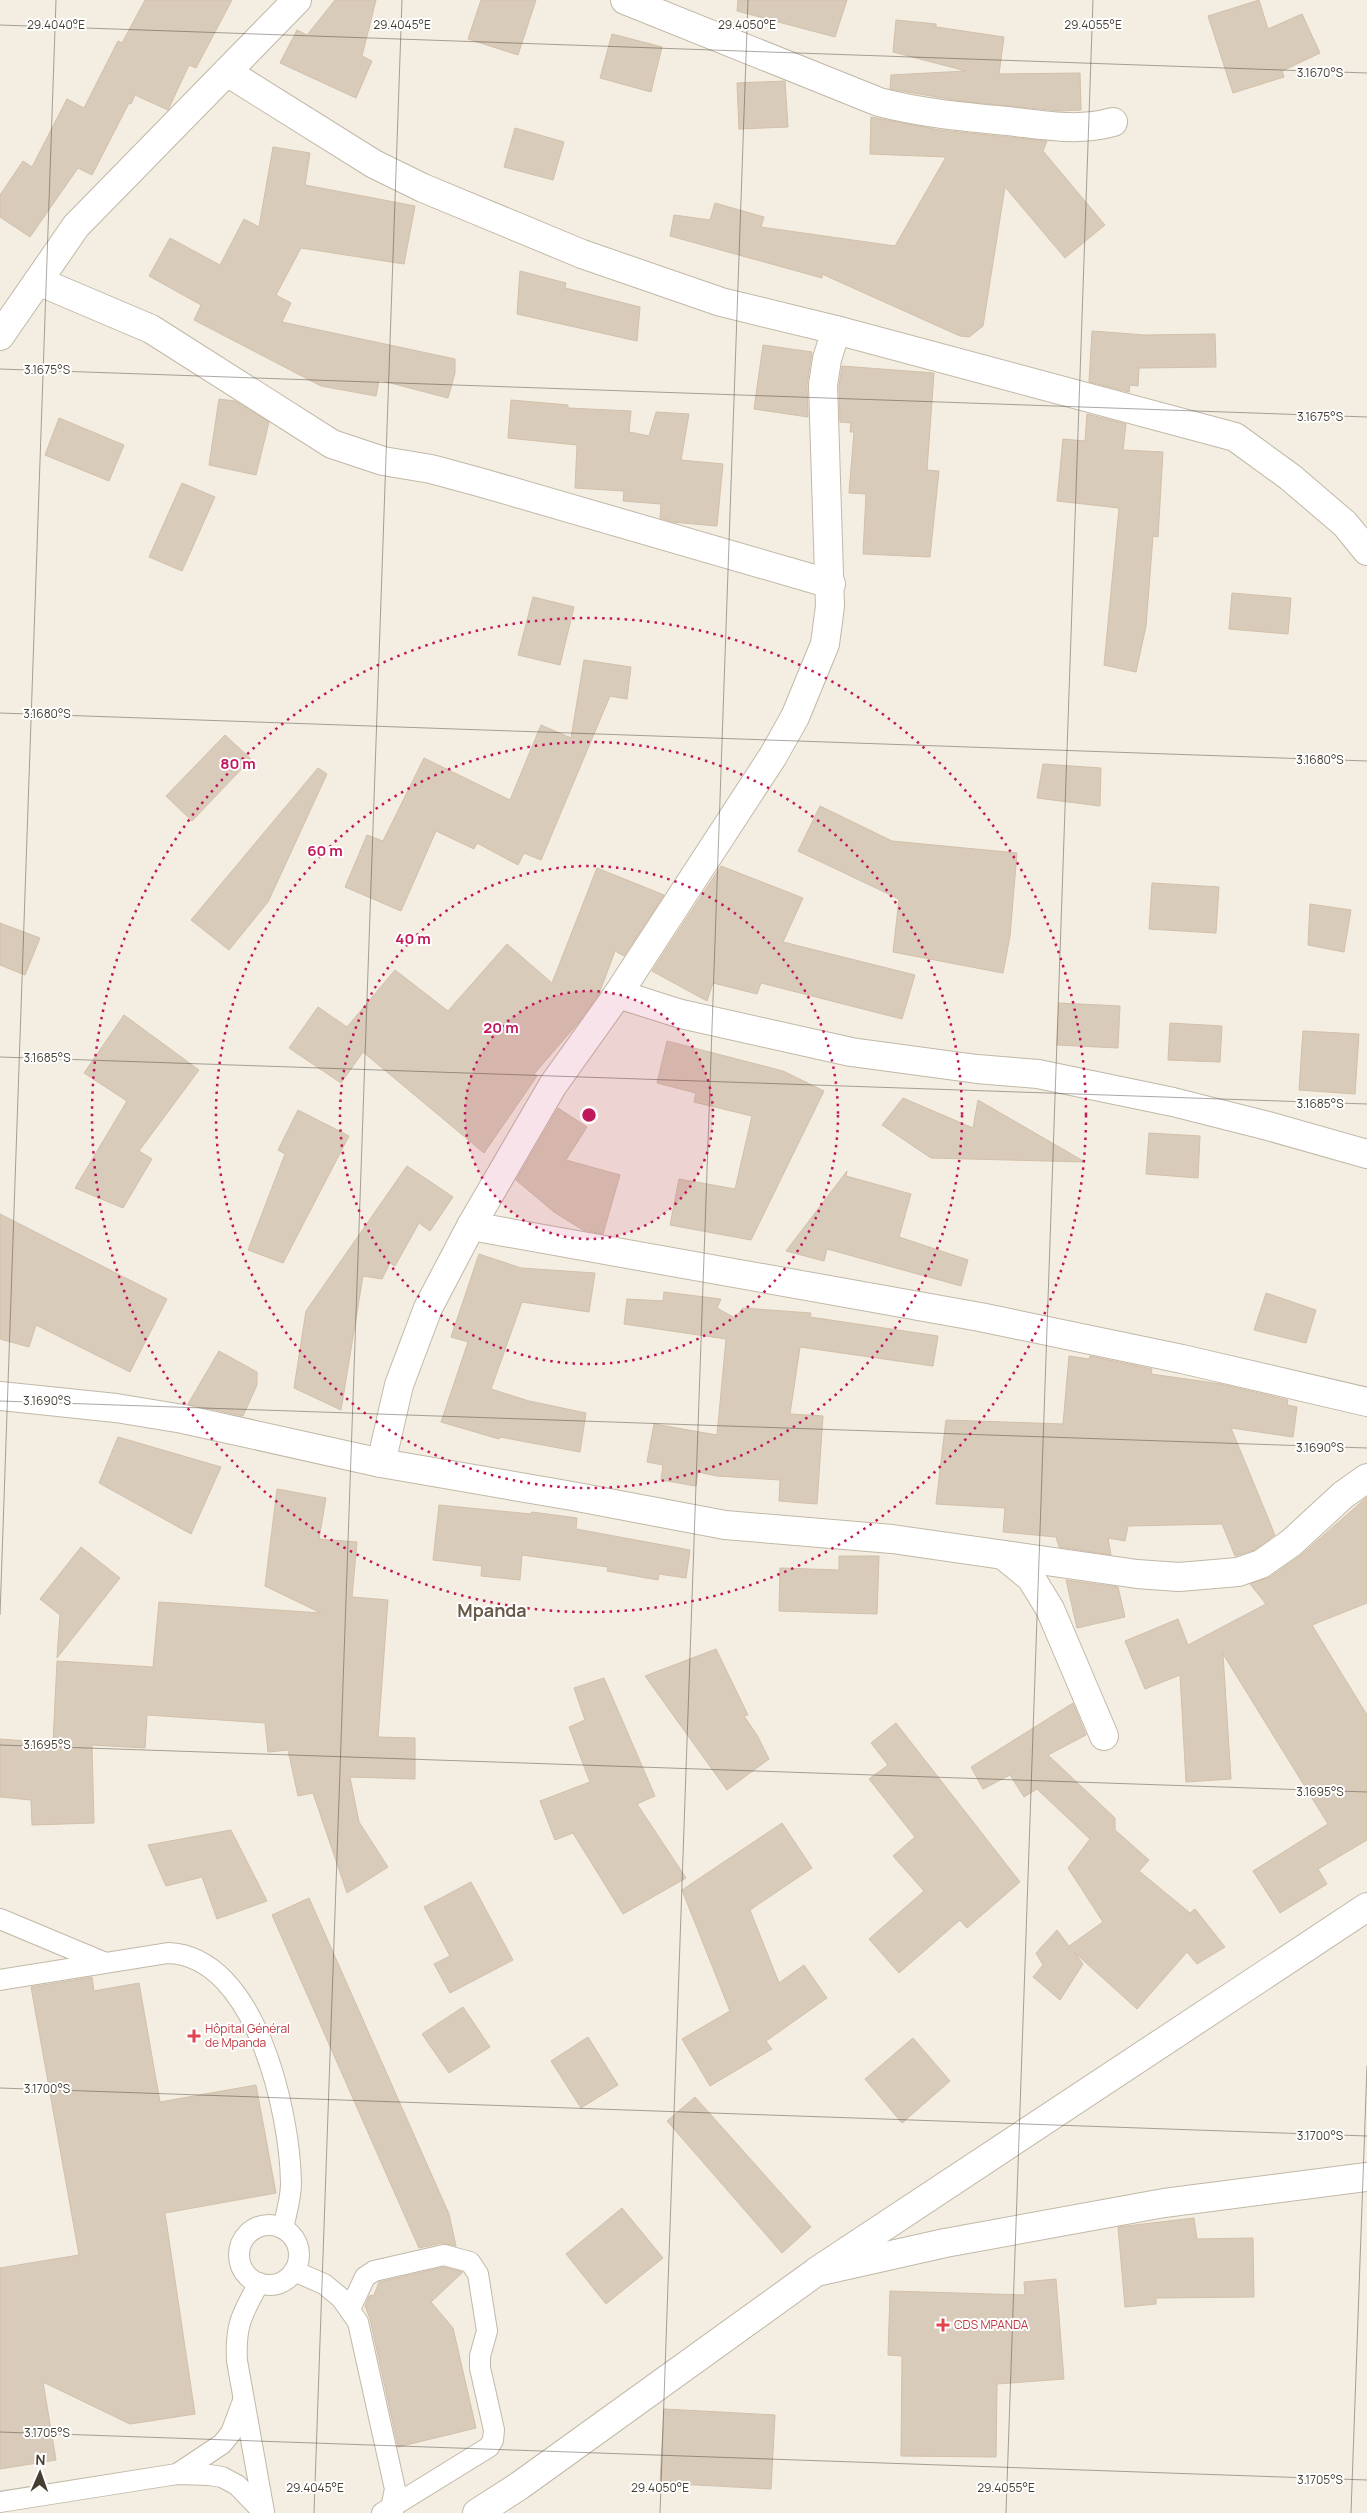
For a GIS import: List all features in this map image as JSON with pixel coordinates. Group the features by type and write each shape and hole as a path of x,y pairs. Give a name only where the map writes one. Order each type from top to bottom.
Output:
{"street":[{"path":"0,336 76,226 297,0"},
{"path":"625,0 879,102 909,110 1059,127 1092,128 1113,122"},
{"path":"227,72 374,164 423,188 600,261 721,302 836,330 1235,438 1290,477 1346,524 1367,551"},
{"path":"38,282 151,329 332,444 383,461 431,468 831,584"},
{"path":"381,1463 399,1385 408,1359 428,1308 471,1226 553,1085 618,994 773,756 795,717 825,644 831,584 823,385 826,358 836,330"},
{"path":"618,994 681,1014 851,1052 948,1066 1038,1074 1173,1102 1367,1154"},
{"path":"471,1226 989,1319 1182,1359 1367,1402"},
{"path":"0,1396 116,1408 183,1419 381,1463 725,1525 892,1539 1180,1577 1238,1572 1262,1564 1291,1543 1343,1495 1367,1478"},
{"path":"1003,1555 1032,1578 1050,1609 1104,1736"},
{"path":"477,2513 519,2486 816,2272 1367,1907"},
{"path":"816,2272 945,2243 1164,2203 1367,2177"}],"lane":[{"path":"0,1919 103,1962"},
{"path":"0,1980 145,1955 182,1954 198,1959 214,1970 235,1996 258,2031 280,2096 291,2183 283,2228"},
{"path":"268,2226 283,2228 296,2242 298,2262 294,2271 279,2283 259,2283 244,2272 239,2254 242,2244 254,2229 268,2226"},
{"path":"350,2309 365,2277 374,2271 444,2255 470,2262 478,2274 487,2331 480,2356 480,2368 494,2430 493,2440 489,2447 389,2511"},
{"path":"294,2271 324,2284 350,2309 358,2322 395,2489 389,2511"},
{"path":"259,2283 240,2317 235,2338 237,2362 264,2512"},
{"path":"177,2474 222,2444 231,2433 244,2401"},
{"path":"0,2502 177,2474 222,2477 237,2485 264,2512"}],"building":[{"path":"145,0 232,0 196,68 189,65 168,110 135,95 92,175 78,168 30,237 0,217 0,195 23,161 32,167 67,99 84,108 118,41 122,43"},
{"path":"335,0 376,0 362,56 372,61 356,98 280,63 297,30 307,35"},
{"path":"481,0 536,0 518,55 468,39"},
{"path":"738,0 847,0 835,37 737,11"},
{"path":"1259,0 1268,29 1302,14 1320,53 1282,71 1284,77 1233,93 1208,16"},
{"path":"896,20 936,24 936,27 1004,37 999,74 1080,73 1081,110 1060,111 960,101 890,89 891,75 966,71 893,52"},
{"path":"612,34 662,47 651,92 600,78"},
{"path":"785,81 788,127 739,129 737,83"},
{"path":"871,117 940,130 1047,141 1043,151 1105,225 1065,258 1005,187 983,326 969,337 960,336 822,274 822,278 670,236 674,215 710,220 715,203 764,217 761,227 895,246 946,157 870,154"},
{"path":"515,128 564,142 553,180 504,167"},
{"path":"273,147 310,153 305,185 415,206 404,264 301,248 276,295 291,303 282,322 455,359 455,373 448,398 379,380 376,396 321,386 194,320 201,305 149,276 170,238 220,265 244,219 259,227"},
{"path":"520,271 566,283 565,288 640,307 637,341 517,314"},
{"path":"1092,331 1145,335 1215,334 1216,367 1139,368 1138,386 1130,385 1129,392 1089,382"},
{"path":"763,345 812,352 807,385 808,417 754,409"},
{"path":"842,366 934,373 927,470 939,471 930,557 863,554 866,494 849,493 854,432 850,432 851,423 840,422 839,386"},
{"path":"219,399 235,401 269,422 256,475 209,465"},
{"path":"511,400 568,405 568,408 631,411 629,432 649,436 656,412 689,414 681,460 723,464 717,526 672,522 660,518 661,504 623,501 624,491 575,488 577,445 508,438"},
{"path":"1087,414 1126,424 1123,450 1163,452 1158,537 1153,536 1146,626 1136,672 1104,665 1119,508 1057,501 1063,439 1085,441"},
{"path":"59,418 124,445 109,481 45,455"},
{"path":"182,483 215,497 182,571 149,557"},
{"path":"1232,593 1291,598 1288,634 1229,629"},
{"path":"533,597 574,607 560,665 518,655"},
{"path":"584,660 631,667 627,699 610,696 541,860 524,853 518,865 477,843 474,849 436,831 401,911 345,887 367,835 383,841 424,758 510,800 541,725 571,738"},
{"path":"225,735 251,759 192,821 166,796"},
{"path":"1043,764 1101,768 1100,806 1037,798"},
{"path":"318,768 327,774 268,902 229,950 191,920"},
{"path":"820,806 892,841 1017,853 1010,936 1003,973 893,952 899,899 798,851"},
{"path":"721,866 803,898 783,942 915,975 902,1019 761,983 757,994 713,983 707,1001 652,971"},
{"path":"597,868 664,895 624,956 615,951 599,994 578,1023 534,1074 537,1076 484,1153 363,1052 341,1083 289,1048 318,1007 347,1027 395,970 448,1011 507,944 552,983"},
{"path":"1152,883 1219,887 1216,933 1149,929"},
{"path":"1310,904 1351,910 1344,952 1308,945"},
{"path":"0,923 40,938 25,975 0,965"},
{"path":"1059,1003 1120,1006 1118,1048 1057,1045"},
{"path":"124,1015 199,1070 139,1151 152,1159 123,1208 75,1188 127,1101 84,1073"},
{"path":"1170,1023 1222,1026 1220,1062 1168,1060"},
{"path":"1303,1031 1359,1034 1355,1094 1299,1090"},
{"path":"667,1041 783,1071 824,1091 751,1240 670,1225 679,1179 735,1189 752,1116 694,1102 696,1093 657,1083"},
{"path":"903,1098 973,1128 978,1100 1085,1162 931,1158 882,1125"},
{"path":"558,1108 587,1127 566,1160 620,1175 603,1234 583,1230 554,1212 516,1180"},
{"path":"298,1110 349,1136 283,1263 248,1250 285,1154 278,1150"},
{"path":"1149,1133 1200,1136 1198,1178 1146,1174"},
{"path":"407,1166 453,1197 430,1231 419,1223 395,1266 390,1263 382,1279 363,1276 341,1410 294,1388 306,1311"},
{"path":"847,1171 846,1176 911,1194 899,1237 968,1260 961,1286 827,1249 824,1261 786,1251"},
{"path":"0,1214 167,1299 130,1372 36,1325 29,1347 0,1339"},
{"path":"479,1254 521,1268 595,1273 589,1312 522,1302 491,1389 529,1401 586,1413 580,1452 500,1437 499,1439 441,1422 468,1342 451,1337"},
{"path":"664,1292 721,1299 717,1308 735,1318 743,1308 811,1313 810,1317 938,1336 933,1366 800,1347 790,1414 823,1416 817,1504 779,1501 780,1480 717,1476 698,1472 696,1486 661,1480 663,1465 647,1462 654,1424 717,1435 726,1339 624,1324 627,1299 663,1301"},
{"path":"1266,1293 1316,1310 1306,1343 1254,1330"},
{"path":"219,1351 257,1372 257,1385 243,1416 188,1404"},
{"path":"1069,1356 1089,1359 1090,1356 1152,1369 1151,1374 1221,1384 1288,1400 1287,1405 1297,1407 1293,1437 1231,1428 1275,1535 1254,1550 1235,1556 1222,1524 1128,1526 1125,1541 1108,1538 1111,1555 1059,1547 1056,1537 1003,1532 1005,1508 936,1504 946,1420 1063,1424"},
{"path":"118,1437 221,1467 191,1534 99,1483"},
{"path":"277,1489 326,1498 319,1539 357,1542 352,1597 388,1600 378,1737 415,1738 415,1779 350,1777 359,1822 388,1867 347,1893 313,1793 298,1796 288,1750 268,1752 265,1723 147,1715 145,1748 92,1745 94,1823 32,1825 31,1800 0,1797 0,1739 53,1743 57,1661 153,1667 159,1602 321,1613 265,1586"},
{"path":"1367,1497 1367,1603 1312,1625 1367,1715 1367,1840 1318,1869 1327,1884 1280,1913 1253,1871 1328,1824 1223,1654 1231,1779 1186,1782 1180,1675 1145,1689 1125,1641 1178,1619 1188,1645 1266,1604 1250,1584 1270,1577 1300,1556"},
{"path":"439,1505 531,1514 532,1512 577,1518 576,1529 690,1550 686,1578 659,1574 658,1580 607,1571 608,1567 522,1555 520,1580 481,1576 482,1566 433,1560"},
{"path":"81,1547 120,1578 57,1658 60,1615 40,1599"},
{"path":"839,1556 879,1556 877,1614 779,1611 780,1568 839,1570"},
{"path":"1066,1580 1118,1587 1125,1617 1077,1628"},
{"path":"716,1649 748,1715 744,1716 757,1735 769,1759 727,1790 645,1676"},
{"path":"604,1678 655,1796 637,1804 686,1878 623,1914 573,1833 555,1840 540,1801 590,1782 569,1727 585,1720 574,1688"},
{"path":"1073,1703 1086,1735 1048,1755 1115,1818 1115,1830 1149,1860 1139,1871 1190,1913 1195,1909 1225,1947 1197,1964 1187,1952 1137,2009 1074,1952 1083,1964 1060,2000 1033,1977 1043,1965 1036,1953 1057,1930 1069,1946 1103,1922 1068,1868 1090,1839 1037,1789 1024,1797 1010,1775 983,1789 971,1767"},
{"path":"896,1723 1020,1882 967,1928 960,1920 899,1973 869,1939 924,1891 893,1856 915,1837 869,1779 888,1765 871,1743"},
{"path":"782,1823 812,1868 750,1910 779,1983 804,1965 827,1998 766,2041 772,2049 710,2086 682,2039 730,2011 682,1890"},
{"path":"231,1830 267,1901 217,1919 202,1877 166,1886 148,1845"},
{"path":"471,1882 513,1960 450,1993 434,1964 450,1956 424,1907"},
{"path":"309,1898 449,2214 456,2246 442,2243 419,2248 272,1915"},
{"path":"92,1977 94,1991 139,1983 160,2102 256,2085 276,2193 165,2213 195,2414 130,2424 43,2382 56,2460 0,2469 0,2268 79,2255 31,1987"},
{"path":"463,2007 490,2047 449,2073 422,2034"},
{"path":"588,2037 618,2085 581,2108 551,2061"},
{"path":"913,2038 950,2081 902,2123 865,2079"},
{"path":"695,2097 811,2227 782,2253 667,2121"},
{"path":"622,2208 663,2258 606,2304 566,2254"},
{"path":"1194,2218 1197,2239 1253,2238 1254,2297 1156,2298 1156,2304 1125,2307 1118,2227"},
{"path":"444,2267 463,2272 431,2302 453,2328 476,2428 398,2447 370,2319 365,2306 369,2296 374,2295 379,2282"},
{"path":"1056,2279 1064,2379 997,2384 996,2457 901,2456 902,2356 888,2355 890,2291 1025,2295 1024,2282"},
{"path":"664,2409 775,2415 771,2489 660,2483"}],"place":[{"name":"Hôpital Général de Mpanda","path":"194,2036"},
{"name":"CDS MPANDA","path":"943,2325"}],"district":[{"name":"Mpanda","path":"492,1611"}]}
